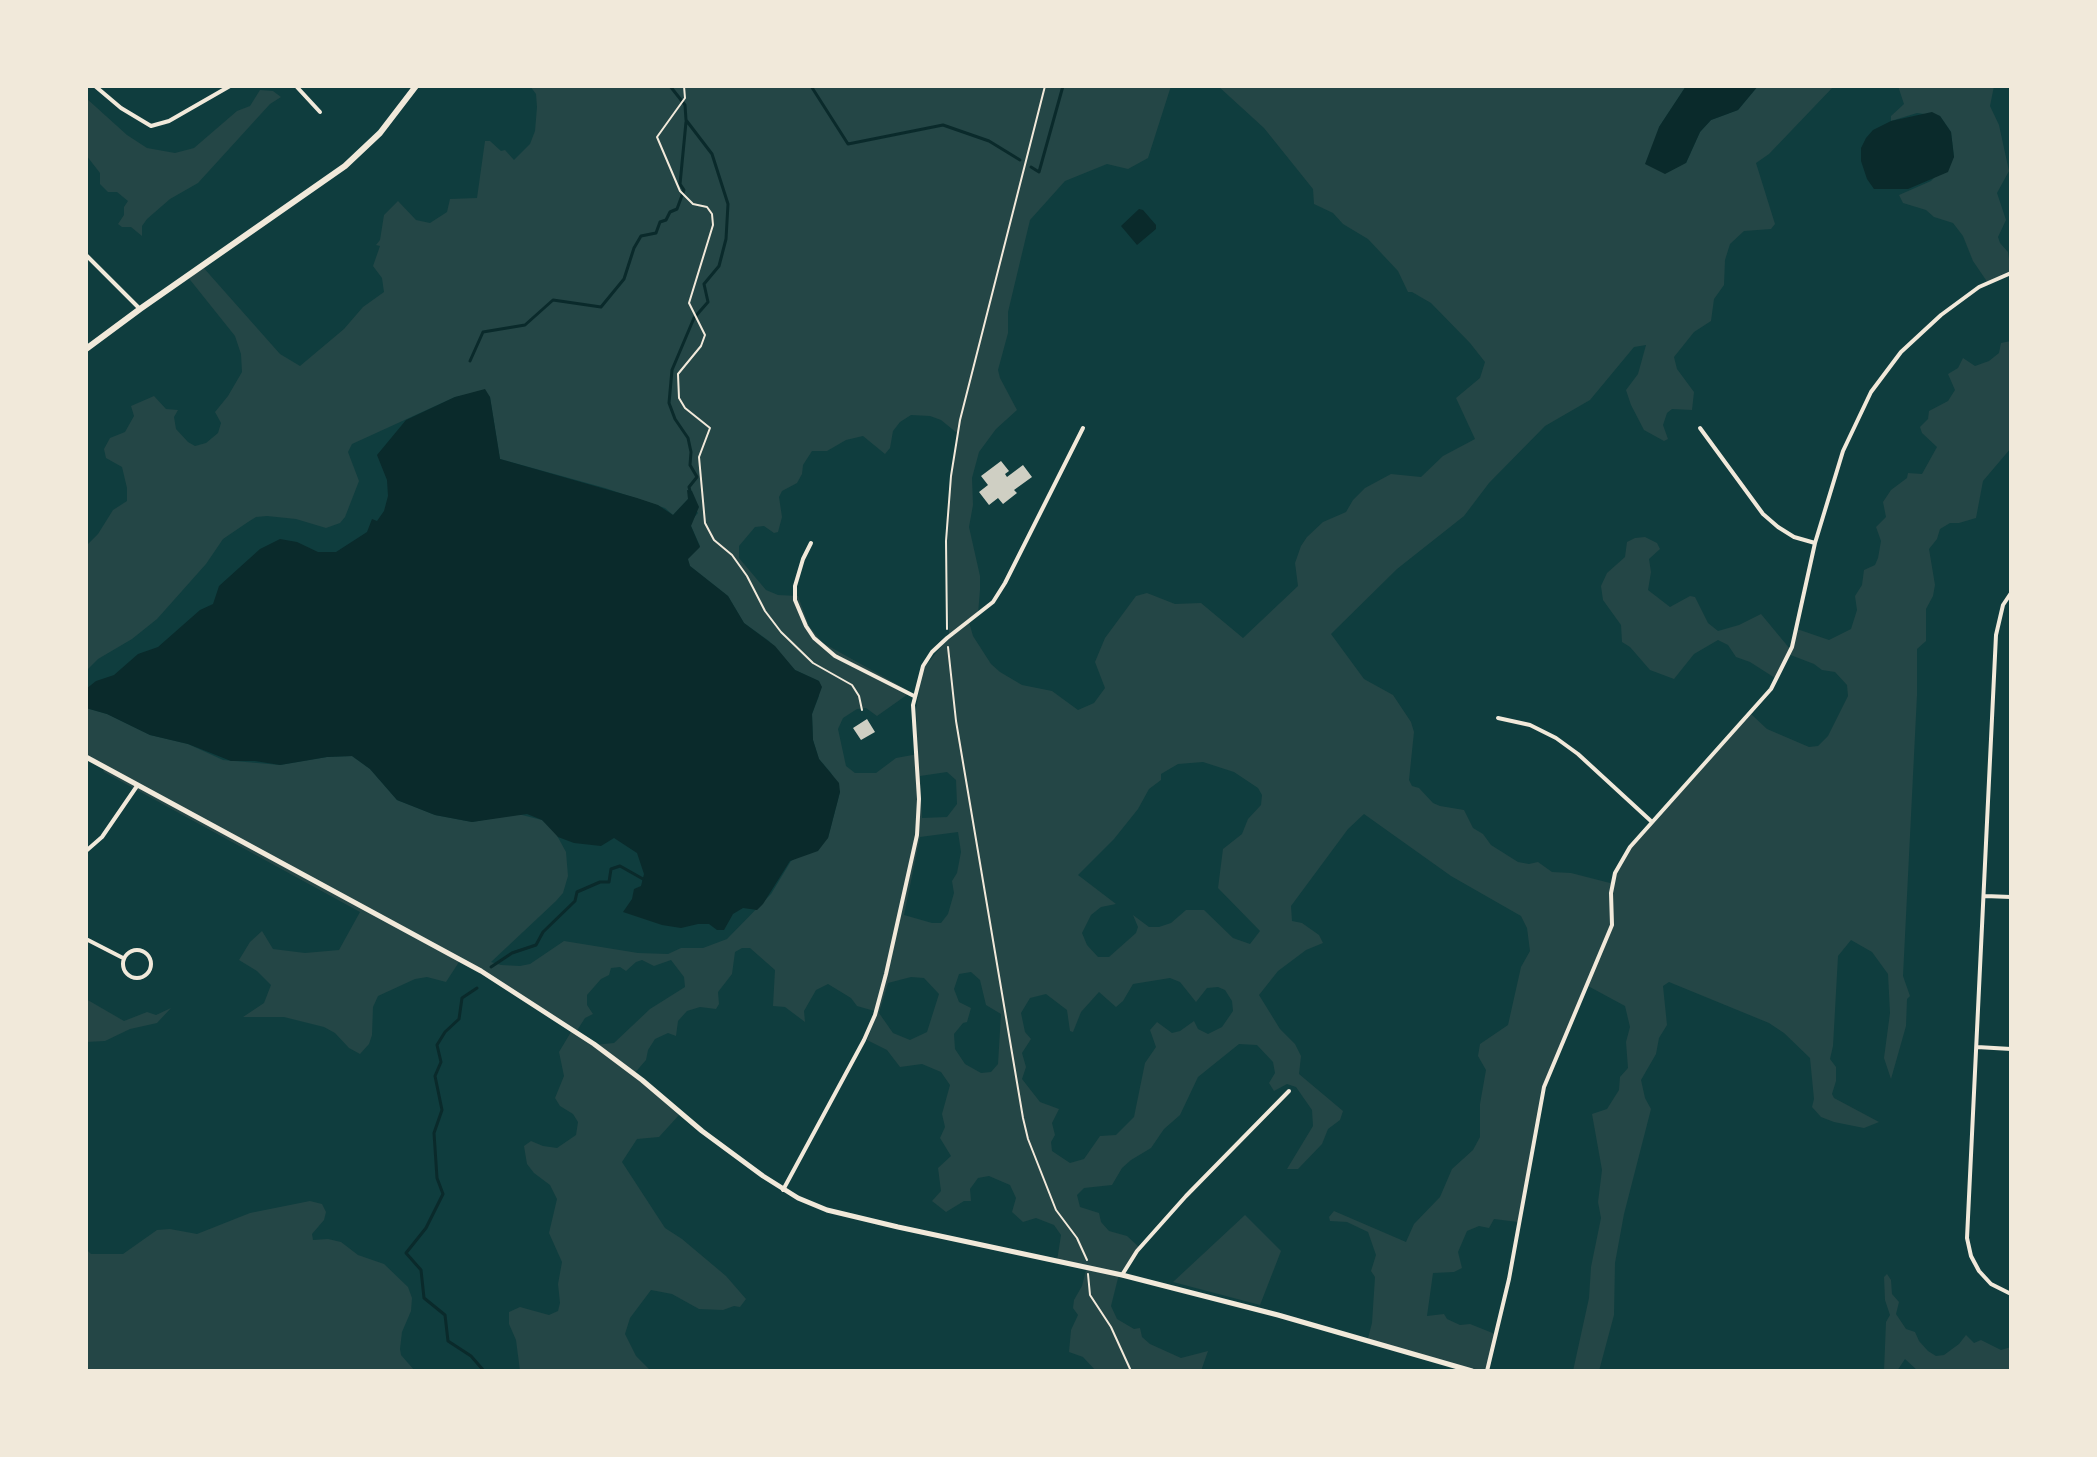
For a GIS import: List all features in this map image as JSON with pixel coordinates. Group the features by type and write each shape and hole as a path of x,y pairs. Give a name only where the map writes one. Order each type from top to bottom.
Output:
{"main road":[{"path":"86,349 345,166 380,133 416,86"}],"street":[{"path":"95,86 121,108 151,126 169,121 230,86"},
{"path":"296,86 320,112"},
{"path":"86,255 140,309"},
{"path":"1487,1371 1509,1279 1544,1087 1610,931 1615,873 1630,847 1771,689 1792,647 1815,543 1843,451 1871,392 1901,352 1941,315 1979,287 2011,273"},
{"path":"783,1190 864,1040 875,1015 886,974 917,835 919,799 914,696 923,666 947,638 993,602 1083,428"},
{"path":"1700,428 1763,514 1794,537 1815,543"},
{"path":"811,543 795,586 795,600 814,638 835,656 914,696"},
{"path":"2011,593 2003,605 1996,635 1967,1238 1979,1271 1991,1284 2011,1294"},
{"path":"1498,718 1530,725 1556,738 1652,822"},
{"path":"86,757 481,971 594,1044 702,1131 783,1190 827,1210 1122,1275 1278,1315 1472,1371"},
{"path":"86,851 102,837 137,786"},
{"path":"1985,896 2011,897"},
{"path":"86,939 124,959"},
{"path":"130,952 143,952 149,957 150,970 140,978 132,977 123,968 124,959 130,952"},
{"path":"1977,1047 2011,1049"},
{"path":"1122,1275 1137,1251 1186,1196 1289,1091"}],"path":[{"path":"684,86 685,98 657,137 680,191 693,204 707,207 712,214 713,225 689,303 704,331 701,346 678,374 679,398 685,408 710,428 699,457 705,523 714,540 732,555 747,576 765,611 781,632 813,663 852,685 859,696 862,710"},
{"path":"1045,86 960,420 951,476 946,541 947,638 956,721 1028,1139 1056,1210 1087,1255 1090,1295 1111,1327 1131,1371"}],"shaded area":[{"path":"530,86 1171,86 1148,158 1128,169 1107,164 1065,181 1030,220 998,370 1017,410 996,429 979,452 972,478 973,505 969,527 980,576 978,614 969,622 973,636 991,664 1000,672 1022,685 1052,691 1078,710 1094,703 1105,688 1095,662 1105,638 1136,596 1147,593 1175,604 1201,603 1243,638 1298,586 1295,563 1301,546 1323,522 1346,512 1365,488 1391,474 1421,477 1443,456 1475,439 1456,398 1480,378 1485,362 1431,303 1408,292 1398,271 1368,239 1343,224 1333,213 1314,204 1313,189 1264,128 1218,86 1686,86 1659,127 1686,163 1700,132 1711,120 1738,110 1758,86 1834,86 1769,154 1756,163 1775,224 1771,229 1744,231 1730,244 1725,260 1724,285 1714,299 1711,321 1694,332 1674,357 1677,369 1694,392 1692,410 1672,409 1667,413 1663,425 1668,439 1664,441 1644,430 1631,405 1626,390 1638,374 1646,345 1634,347 1590,400 1545,426 1489,483 1464,516 1397,569 1331,634 1364,679 1393,695 1411,722 1414,732 1409,780 1412,786 1419,788 1433,803 1464,810 1473,828 1483,834 1491,845 1518,862 1538,862 1552,872 1571,873 1610,883 1627,849 1751,714 1767,729 1809,747 1818,746 1828,736 1848,696 1847,685 1835,672 1822,670 1788,654 1775,678 1736,657 1728,645 1718,640 1694,654 1674,679 1650,670 1622,642 1621,625 1603,600 1601,586 1607,573 1625,557 1627,542 1645,537 1657,543 1660,549 1649,559 1651,572 1648,590 1670,607 1690,596 1695,597 1708,623 1718,631 1761,614 1790,649 1797,629 1829,640 1851,629 1857,610 1855,596 1862,585 1864,570 1875,565 1878,558 1881,541 1876,527 1886,517 1883,502 1891,490 1907,478 1908,473 1922,474 1937,447 1920,427 1928,419 1929,411 1948,401 1955,390 1948,374 1958,368 1963,358 1975,366 1989,361 1999,353 2001,343 2011,341 2011,448 1983,481 1976,518 1950,523 1940,529 1929,549 1935,585 1926,609 1926,641 1917,649 1903,976 1910,996 1907,999 1906,1026 1891,1079 1884,1058 1890,1013 1888,974 1872,952 1851,940 1838,956 1830,1059 1836,1067 1832,1094 1834,1098 1879,1122 1864,1128 1821,1117 1812,1107 1810,1058 1784,1033 1769,1023 1669,982 1663,986 1667,1025 1659,1038 1656,1054 1641,1080 1651,1109 1615,1263 1614,1315 1599,1371 1573,1371 1589,1298 1591,1267 1601,1218 1598,1202 1602,1170 1592,1114 1607,1109 1619,1090 1620,1077 1628,1068 1626,1042 1630,1027 1625,1006 1588,986 1541,1091 1518,1222 1494,1219 1489,1228 1479,1226 1467,1231 1458,1252 1462,1268 1454,1272 1433,1273 1427,1316 1444,1314 1447,1319 1460,1325 1470,1324 1495,1334 1485,1371 1465,1371 1367,1342 1372,1323 1375,1277 1371,1271 1376,1255 1368,1232 1347,1222 1330,1221 1329,1217 1334,1211 1406,1242 1414,1224 1440,1197 1452,1169 1473,1150 1480,1137 1480,1104 1486,1070 1478,1056 1480,1044 1508,1025 1521,967 1530,951 1527,928 1521,916 1451,876 1364,814 1348,829 1291,906 1292,921 1302,923 1319,935 1323,943 1306,950 1278,971 1259,995 1280,1029 1295,1044 1301,1056 1299,1074 1343,1111 1340,1120 1328,1129 1322,1144 1298,1169 1287,1169 1313,1126 1312,1110 1296,1087 1287,1084 1274,1091 1269,1083 1275,1073 1273,1062 1257,1045 1239,1044 1198,1077 1180,1115 1164,1129 1151,1148 1122,1168 1112,1185 1084,1188 1077,1195 1080,1207 1099,1213 1101,1222 1109,1231 1127,1236 1139,1247 1118,1278 1111,1306 1117,1319 1134,1329 1140,1328 1142,1337 1150,1344 1181,1358 1208,1351 1201,1371 1096,1371 1083,1357 1069,1352 1071,1330 1078,1315 1073,1308 1074,1300 1086,1270 1057,1261 1061,1235 1054,1225 1036,1218 1023,1222 1012,1212 1016,1198 1010,1185 989,1176 978,1178 970,1189 971,1201 964,1201 946,1212 932,1201 941,1191 938,1168 951,1156 940,1138 945,1127 942,1114 950,1085 941,1072 922,1064 900,1067 887,1050 867,1040 878,1012 857,1006 851,998 828,984 816,990 804,1011 805,1022 785,1007 773,1006 775,970 750,948 742,948 735,952 732,974 718,992 716,1009 700,1007 687,1011 678,1021 676,1036 668,1033 655,1039 646,1060 633,1075 679,1115 659,1137 637,1139 622,1162 665,1228 726,1276 746,1299 740,1307 699,1309 672,1294 651,1290 630,1318 625,1334 636,1356 651,1371 520,1371 509,1312 520,1307 549,1315 558,1311 562,1262 549,1233 557,1199 550,1185 527,1164 524,1146 531,1141 557,1148 576,1135 578,1122 555,1098 564,1076 559,1052 571,1032 497,982 459,962 446,982 427,977 415,979 378,996 373,1007 372,1035 360,1054 324,1027 284,1017 243,1017 264,1003 271,985 257,971 239,960 250,942 262,931 273,949 305,953 339,950 360,912 104,772 86,759 86,708 107,714 150,735 188,744 223,760 280,765 352,756 370,769 397,800 435,815 472,822 518,814 542,820 554,830 566,852 568,876 563,893 556,901 491,962 520,966 530,964 564,941 638,953 668,954 681,948 703,948 727,939 771,894 791,861 828,838 840,792 831,773 819,759 813,740 812,714 819,696 819,681 795,670 769,641 744,623 728,596 690,566 687,559 700,546 691,526 698,513 688,499 673,515 665,508 605,488 500,459 490,397 481,392 455,397 352,444 348,452 359,481 340,523 326,528 296,519 256,517 223,539 206,564 157,619 132,639 98,659 86,671 86,546 98,534 113,510 127,501 122,467 106,458 104,449 110,438 125,432 134,416 131,406 154,396 166,409 178,410 174,417 176,429 188,442 195,446 206,443 218,433 221,423 215,412 242,372 241,354 235,336 187,276 202,266 280,354 300,366 344,329 363,307 384,292 382,278 373,266 380,246 376,245 380,240 384,215 398,201 416,220 430,223 447,212 450,199 477,198 485,141 490,141 501,151 505,150 514,160 530,144 535,131 536,94","holes":["911,415 941,420 957,433 946,523 949,637 923,669 916,709 918,754 896,758 876,773 855,773 846,766 838,729 843,718 857,709 866,708 877,716 911,692 823,643 809,626 798,596 778,595 766,590 739,558 739,546 755,527 764,526 774,533 778,532 782,517 779,497 782,491 797,483 812,451 827,451 846,440 863,436 885,454 890,448 893,431","1203,762 1234,772 1258,788 1262,795 1261,805 1248,819 1242,834 1223,849 1218,888 1260,931 1250,944 1233,938 1204,910 1186,910 1171,923 1159,927 1149,927 1133,915 1138,927 1136,933 1109,957 1098,957 1087,945 1082,933 1091,915 1101,907 1116,904 1078,875 1114,839 1138,809 1149,789 1161,780 1161,774 1178,764","947,772 956,780 957,804 947,817 922,818 920,776","958,832 961,852 957,873 952,881 954,893 948,914 941,923 904,915 920,837","642,960 654,966 671,960 684,977 685,987 650,1009 614,1043 594,1045 576,1032 585,1018 593,1014 587,1005 587,995 601,979 609,975 611,968 620,967 626,971","971,972 980,980 986,1005 1001,1014 998,1064 991,1072 981,1073 965,1064 955,1049 954,1034 967,1022 971,1008 959,1002 954,989 959,974","911,977 924,978 939,994 927,1032 910,1040 893,1033 879,1013 888,983","1170,978 1180,982 1196,1002 1207,988 1225,990 1232,1001 1233,1011 1222,1027 1208,1034 1198,1029 1194,1021 1172,1033 1157,1022 1150,1030 1156,1047 1145,1063 1134,1117 1116,1135 1100,1136 1084,1159 1070,1163 1052,1151 1051,1142 1055,1135 1052,1123 1059,1109 1040,1102 1022,1079 1026,1067 1022,1053 1031,1039 1025,1032 1021,1013 1030,998 1046,994 1067,1010 1070,1031 1073,1032 1081,1012 1099,992 1116,1007 1133,984"]},
{"path":"1686,86 1758,86 1738,110 1711,120 1700,132 1686,163 1665,174 1645,164 1659,127"},
{"path":"1898,86 1994,86 1990,106 1999,125 2009,171 1997,193 2006,220 1998,237 2008,252 2011,273 1988,283 1953,223 1903,203 1899,195 1931,181 1954,157 1951,132 1940,116 1917,113 1891,121 1891,116 1904,104"},
{"path":"260,90 273,91 281,97 270,104 198,183 170,199 147,219 142,226 142,236 131,227 118,224 128,201 117,192 108,192 100,184 100,173 86,155 86,98 127,135 147,148 175,153 194,148 237,111 250,106"},
{"path":"1932,112 1940,116 1951,132 1954,157 1948,172 1908,189 1874,189 1861,161 1861,148 1866,138 1873,130 1891,121"},
{"path":"1139,209 1156,225 1156,229 1137,245 1121,226"},
{"path":"485,389 490,397 500,459 637,498 658,505 673,515 688,499 687,490 692,491 699,507 691,526 700,547 688,559 690,566 728,596 744,623 775,646 795,670 819,681 822,687 812,714 813,740 819,759 839,783 840,792 828,838 818,851 790,861 763,904 757,910 743,908 733,914 724,930 717,930 709,924 681,928 662,925 623,912 632,899 634,889 641,886 644,874 637,853 614,838 601,846 574,843 558,837 542,820 527,814 472,822 435,815 397,800 370,769 352,756 280,765 231,761 188,744 150,735 107,714 86,708 86,689 96,681 114,675 138,654 158,647 200,610 213,604 219,586 260,549 280,539 297,542 318,552 336,552 367,532 372,519 377,521 384,511 388,496 387,480 377,455 406,420 455,397"},
{"path":"86,999 124,1021 147,1012 156,1015 171,1008 157,1023 130,1029 105,1041 86,1042"},
{"path":"310,1201 322,1204 326,1212 324,1220 312,1234 313,1240 341,1242 358,1255 384,1264 408,1287 412,1298 411,1311 402,1332 400,1349 401,1355 415,1371 86,1371 86,1249 91,1254 123,1254 157,1230 197,1234 250,1213"},
{"path":"1245,1215 1281,1251 1260,1305 1173,1282"},
{"path":"1887,1274 1891,1280 1892,1294 1899,1302 1896,1314 1906,1329 1915,1332 1928,1351 1936,1356 1944,1355 1966,1335 1974,1343 1981,1340 2001,1350 2011,1347 2011,1371 1918,1371 1905,1359 1897,1371 1884,1371 1886,1322 1890,1315 1885,1300 1884,1277"}],"building":[{"path":"1001,461 1009,471 1005,474 1007,477 1023,465 1032,477 1014,490 1017,493 1003,504 998,498 989,505 979,492 988,485 981,476"},
{"path":"867,719 875,732 861,740 853,728"}],"waterway":[{"path":"670,86 685,105 686,120 712,154 728,204 726,239 719,266 704,284 708,302 694,318 672,370 669,403 688,438 690,465 697,477 689,487 690,491"},
{"path":"811,86 848,144 943,125 989,141 1020,160"},
{"path":"1031,167 1039,172 1063,86"},
{"path":"470,361 483,332 525,325 553,300 601,307 624,279 641,236 656,233 660,222 677,209 684,190 680,184 686,122"},
{"path":"491,967 512,953 536,945 543,932 575,901 577,892 600,882 609,882 611,869 620,866 643,879"},
{"path":"477,988 462,998 459,1019 437,1045 441,1062 435,1076 442,1110 434,1133 437,1178 443,1194 426,1228 406,1253 421,1270 424,1298 445,1315 448,1341 471,1356 484,1371"}]}
